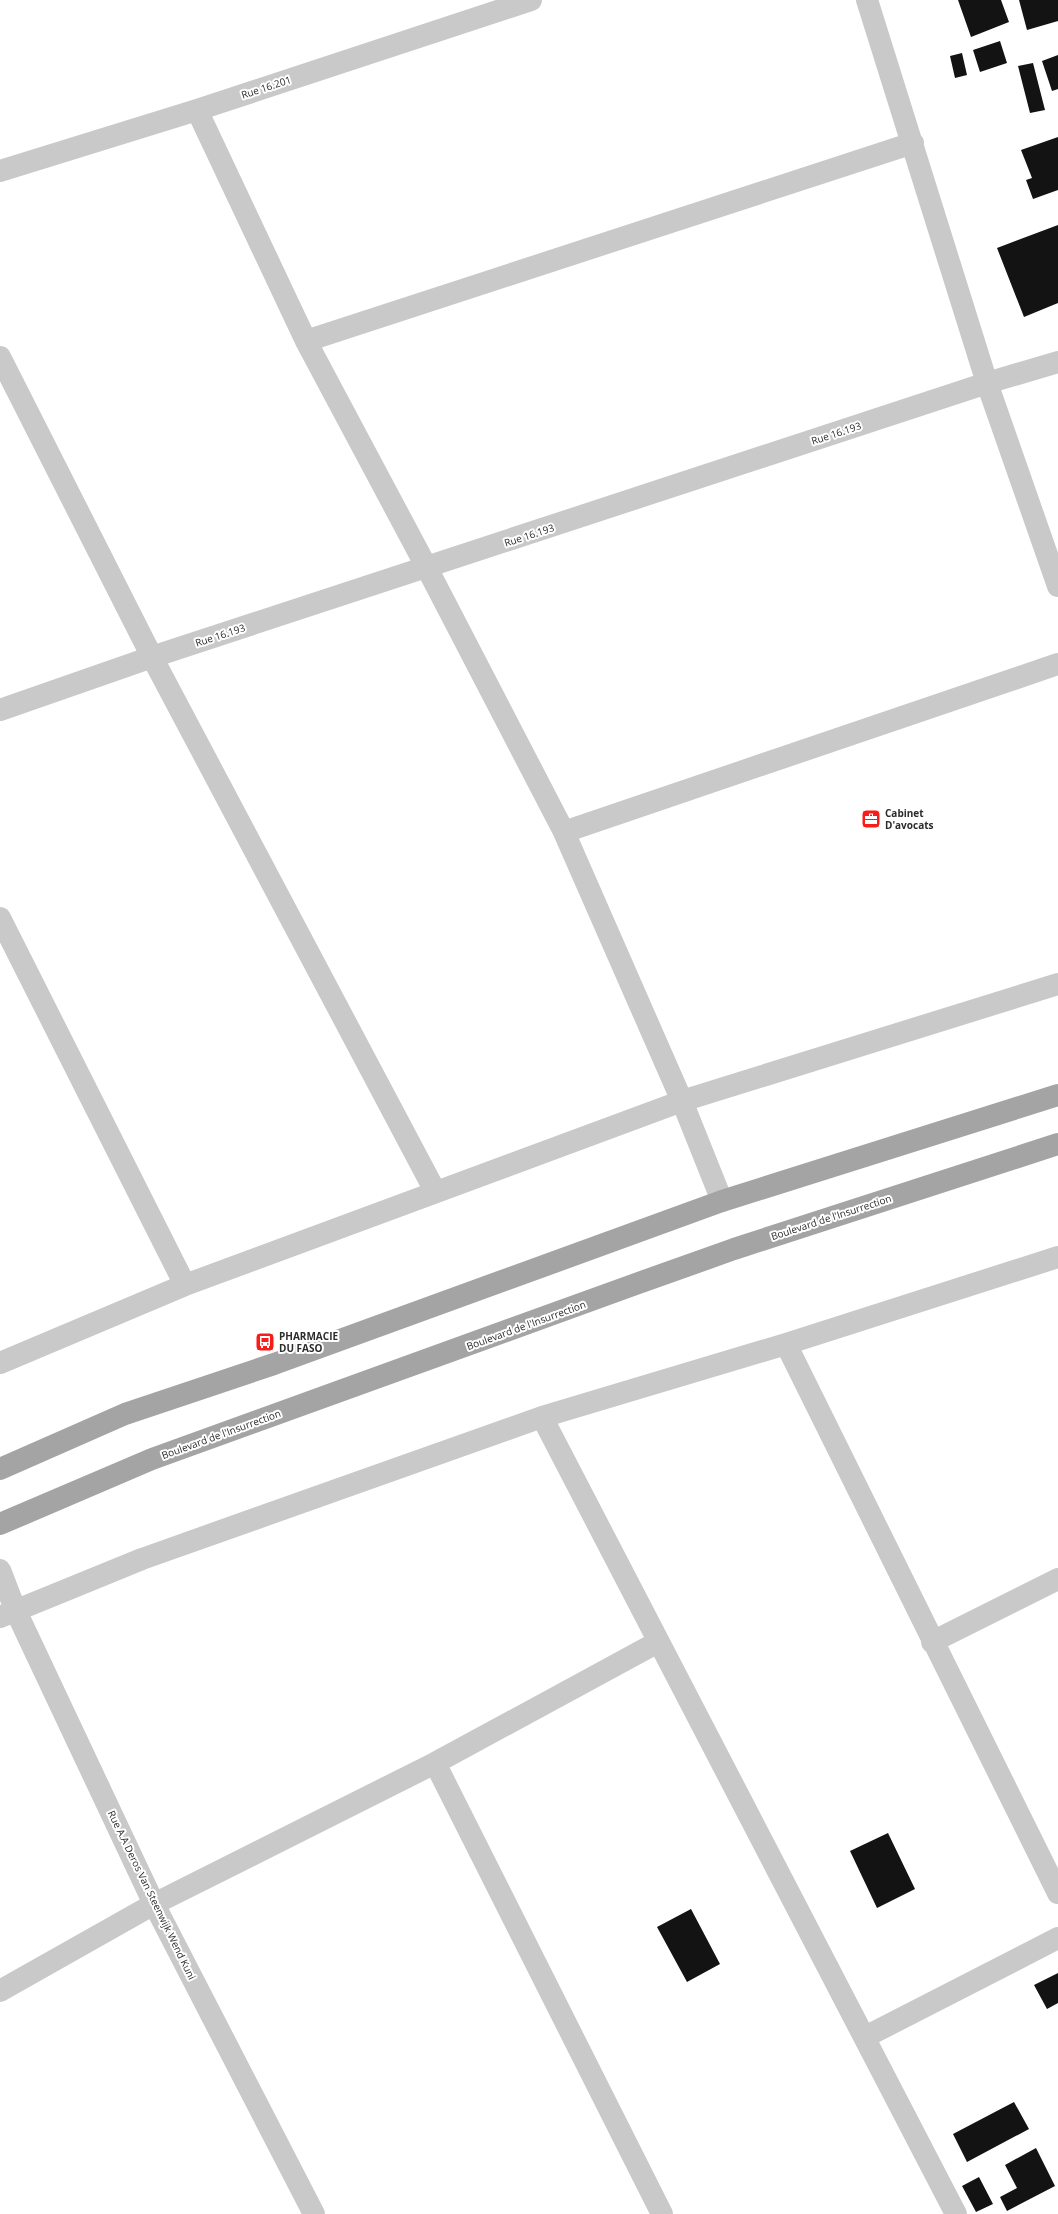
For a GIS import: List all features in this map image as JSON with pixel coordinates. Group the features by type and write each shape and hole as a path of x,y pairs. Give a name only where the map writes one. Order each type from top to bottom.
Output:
{"main road":[{"path":"0,1469 125,1414 274,1364 722,1201 1058,1095"},
{"name":"Boulevard de l'Insurrection","path":"0,1524 152,1459 633,1284 734,1249 1058,1144"}],"street":[{"name":"Rue 16.201","path":"0,171 197,110 530,0"},
{"path":"867,0 987,383 1058,586"},
{"path":"197,110 306,341 427,568 564,832 682,1101 722,1201"},
{"path":"306,341 913,143"},
{"path":"0,357 152,657 435,1191"},
{"name":"Rue 16.193","path":"0,710 152,657 987,383 1058,362"},
{"path":"564,832 1058,664"},
{"path":"0,918 184,1285"},
{"path":"0,1363 184,1285 682,1101 1058,984"},
{"path":"8,1613 142,1559 542,1417 786,1344 1058,1257"},
{"path":"786,1344 932,1642 1058,1893"},
{"path":"542,1417 658,1642 865,2036 956,2214"},
{"name":"Rue A.A Deros Van Steenwijk Wend Kuni","path":"0,1570 8,1613 154,1904 314,2214"},
{"path":"932,1642 1058,1579"},
{"path":"0,1991 154,1904 434,1763 658,1642"},
{"path":"434,1763 662,2214"},
{"path":"865,2036 1058,1938"}],"building":[{"path":"958,0 1001,0 1009,22 971,37"},
{"path":"1019,0 1058,0 1058,21 1027,30"},
{"path":"1000,41 1007,63 980,72 973,50"},
{"path":"962,53 967,75 955,78 950,56"},
{"path":"1058,55 1058,89 1052,91 1042,61"},
{"path":"1033,63 1045,110 1030,113 1018,66"},
{"path":"1058,137 1058,190 1033,199 1026,180 1032,178 1021,150"},
{"path":"1058,225 1058,303 1024,317 997,248"},
{"path":"888,1833 915,1889 877,1908 850,1851"},
{"path":"691,1909 720,1964 687,1982 657,1927"},
{"path":"1058,1973 1058,2003 1047,2009 1034,1985"},
{"path":"1014,2102 1029,2129 967,2162 953,2134"},
{"path":"1036,2148 1055,2186 1007,2211 1000,2197 1017,2188 1005,2165"},
{"path":"979,2177 993,2204 976,2212 962,2186"}],"place":[{"name":"Cabinet D'avocats","path":"871,819"},
{"name":"PHARMACIE DU FASO","path":"265,1342"}]}
